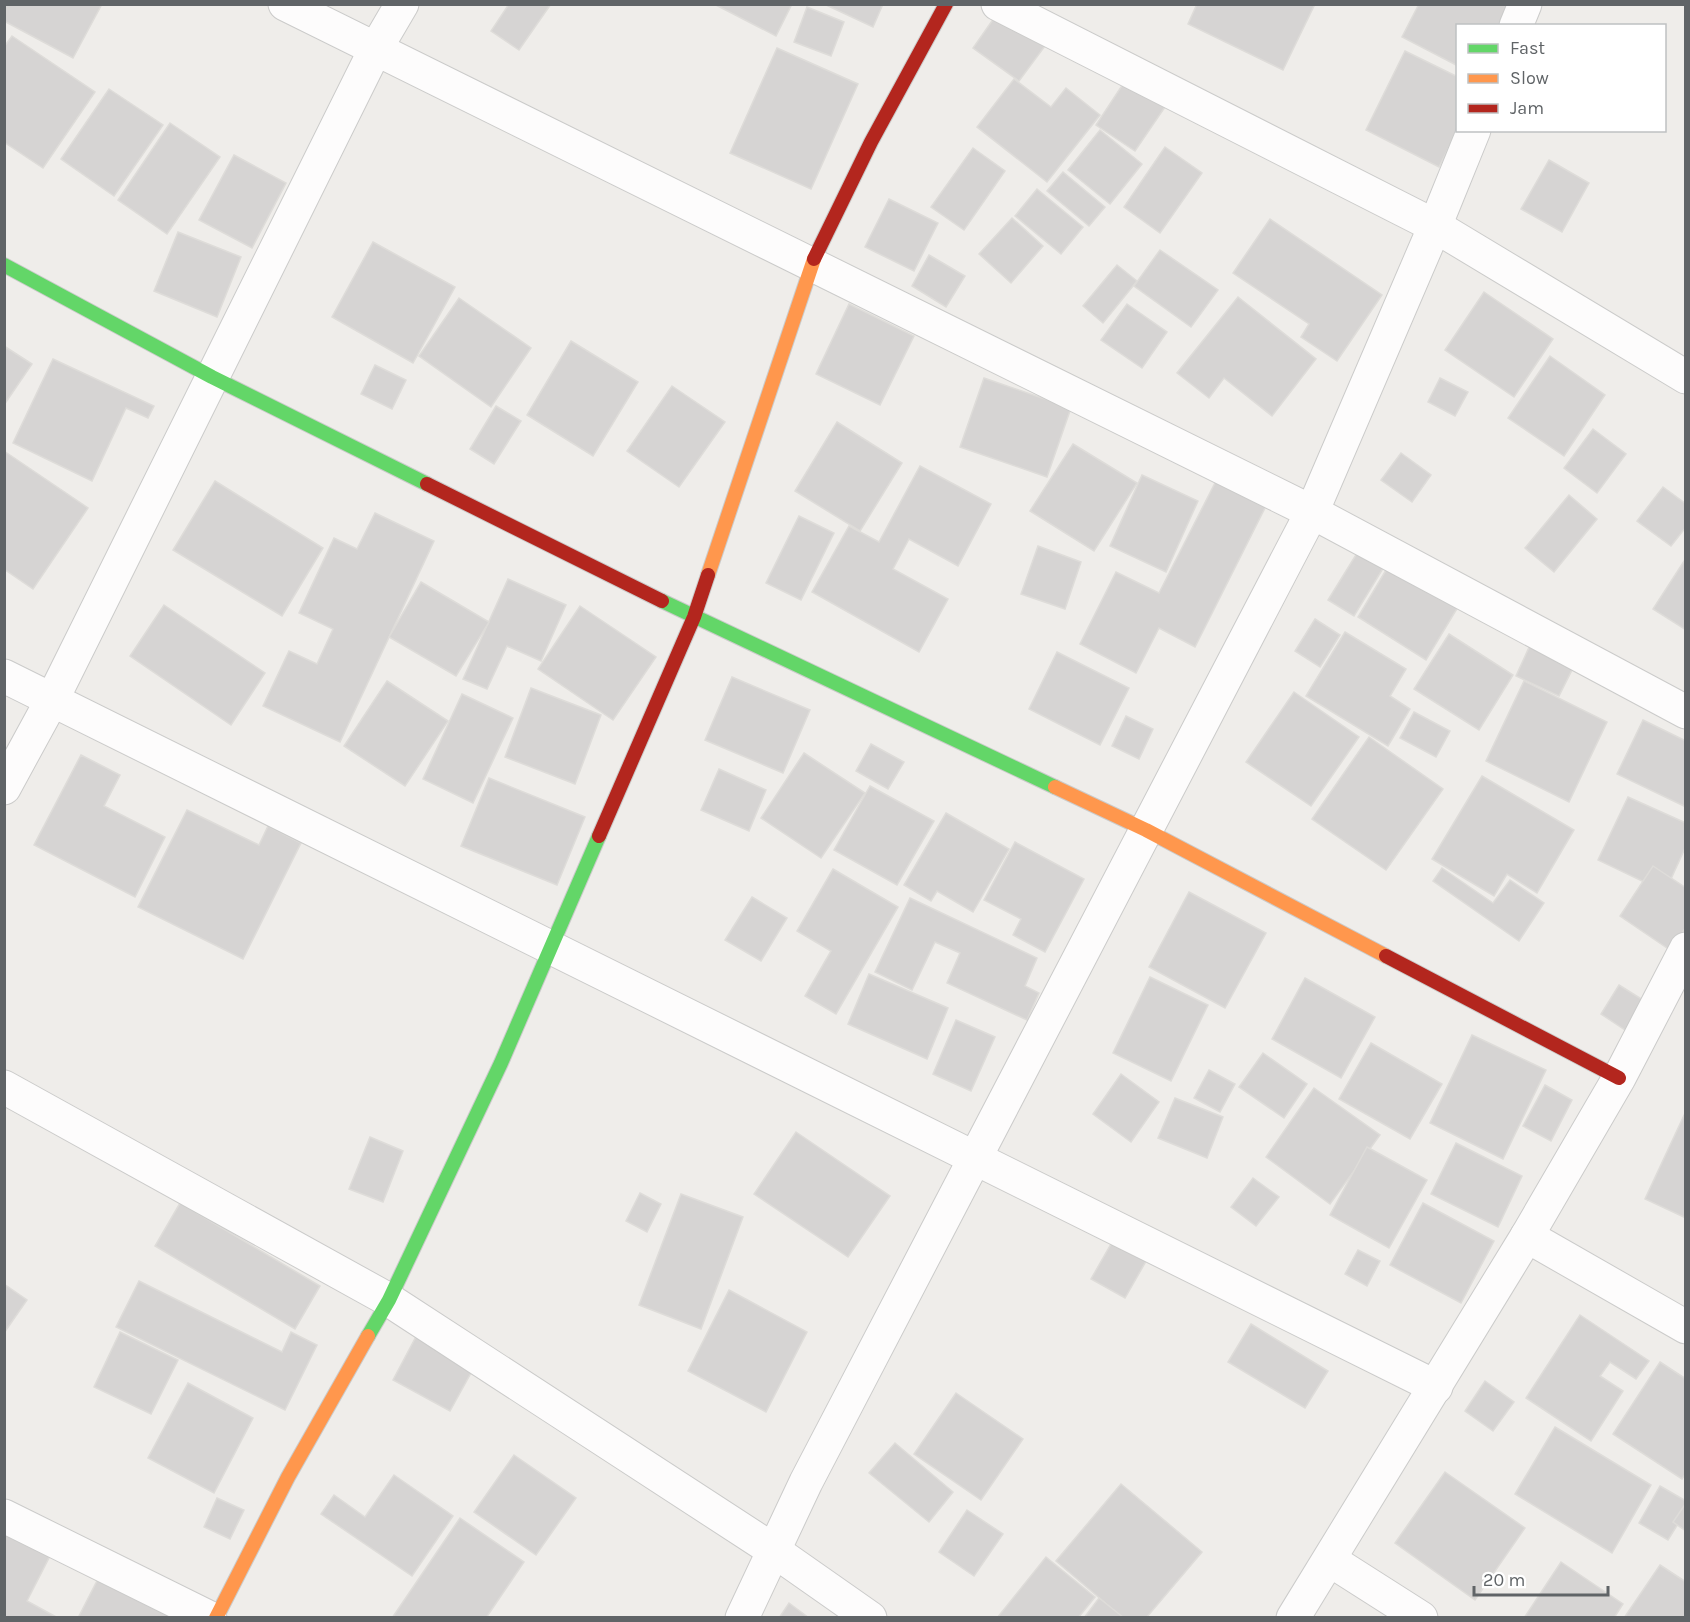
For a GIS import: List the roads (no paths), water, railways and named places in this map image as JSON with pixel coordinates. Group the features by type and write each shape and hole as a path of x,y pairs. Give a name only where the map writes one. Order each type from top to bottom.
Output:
{"street":[{"path":"285,4 1312,512 1686,712"},
{"path":"4,788 52,700 375,50 402,4"},
{"path":"216,1617 288,1477 389,1300 501,1063 694,617 811,265 871,142 946,4"},
{"path":"998,4 1435,226 1686,377"},
{"path":"1517,24 1525,4"},
{"path":"742,1617 806,1482 1312,512 1473,132"},
{"path":"4,265 212,377 694,617 1146,830 1619,1078"},
{"path":"4,676 1436,1387"},
{"path":"1293,1617 1527,1236 1619,1078 1686,949"},
{"path":"4,1087 389,1300 773,1550 870,1617"},
{"path":"1527,1236 1686,1327"},
{"path":"4,1516 210,1617"},
{"path":"1330,1560 1421,1617"}]}
